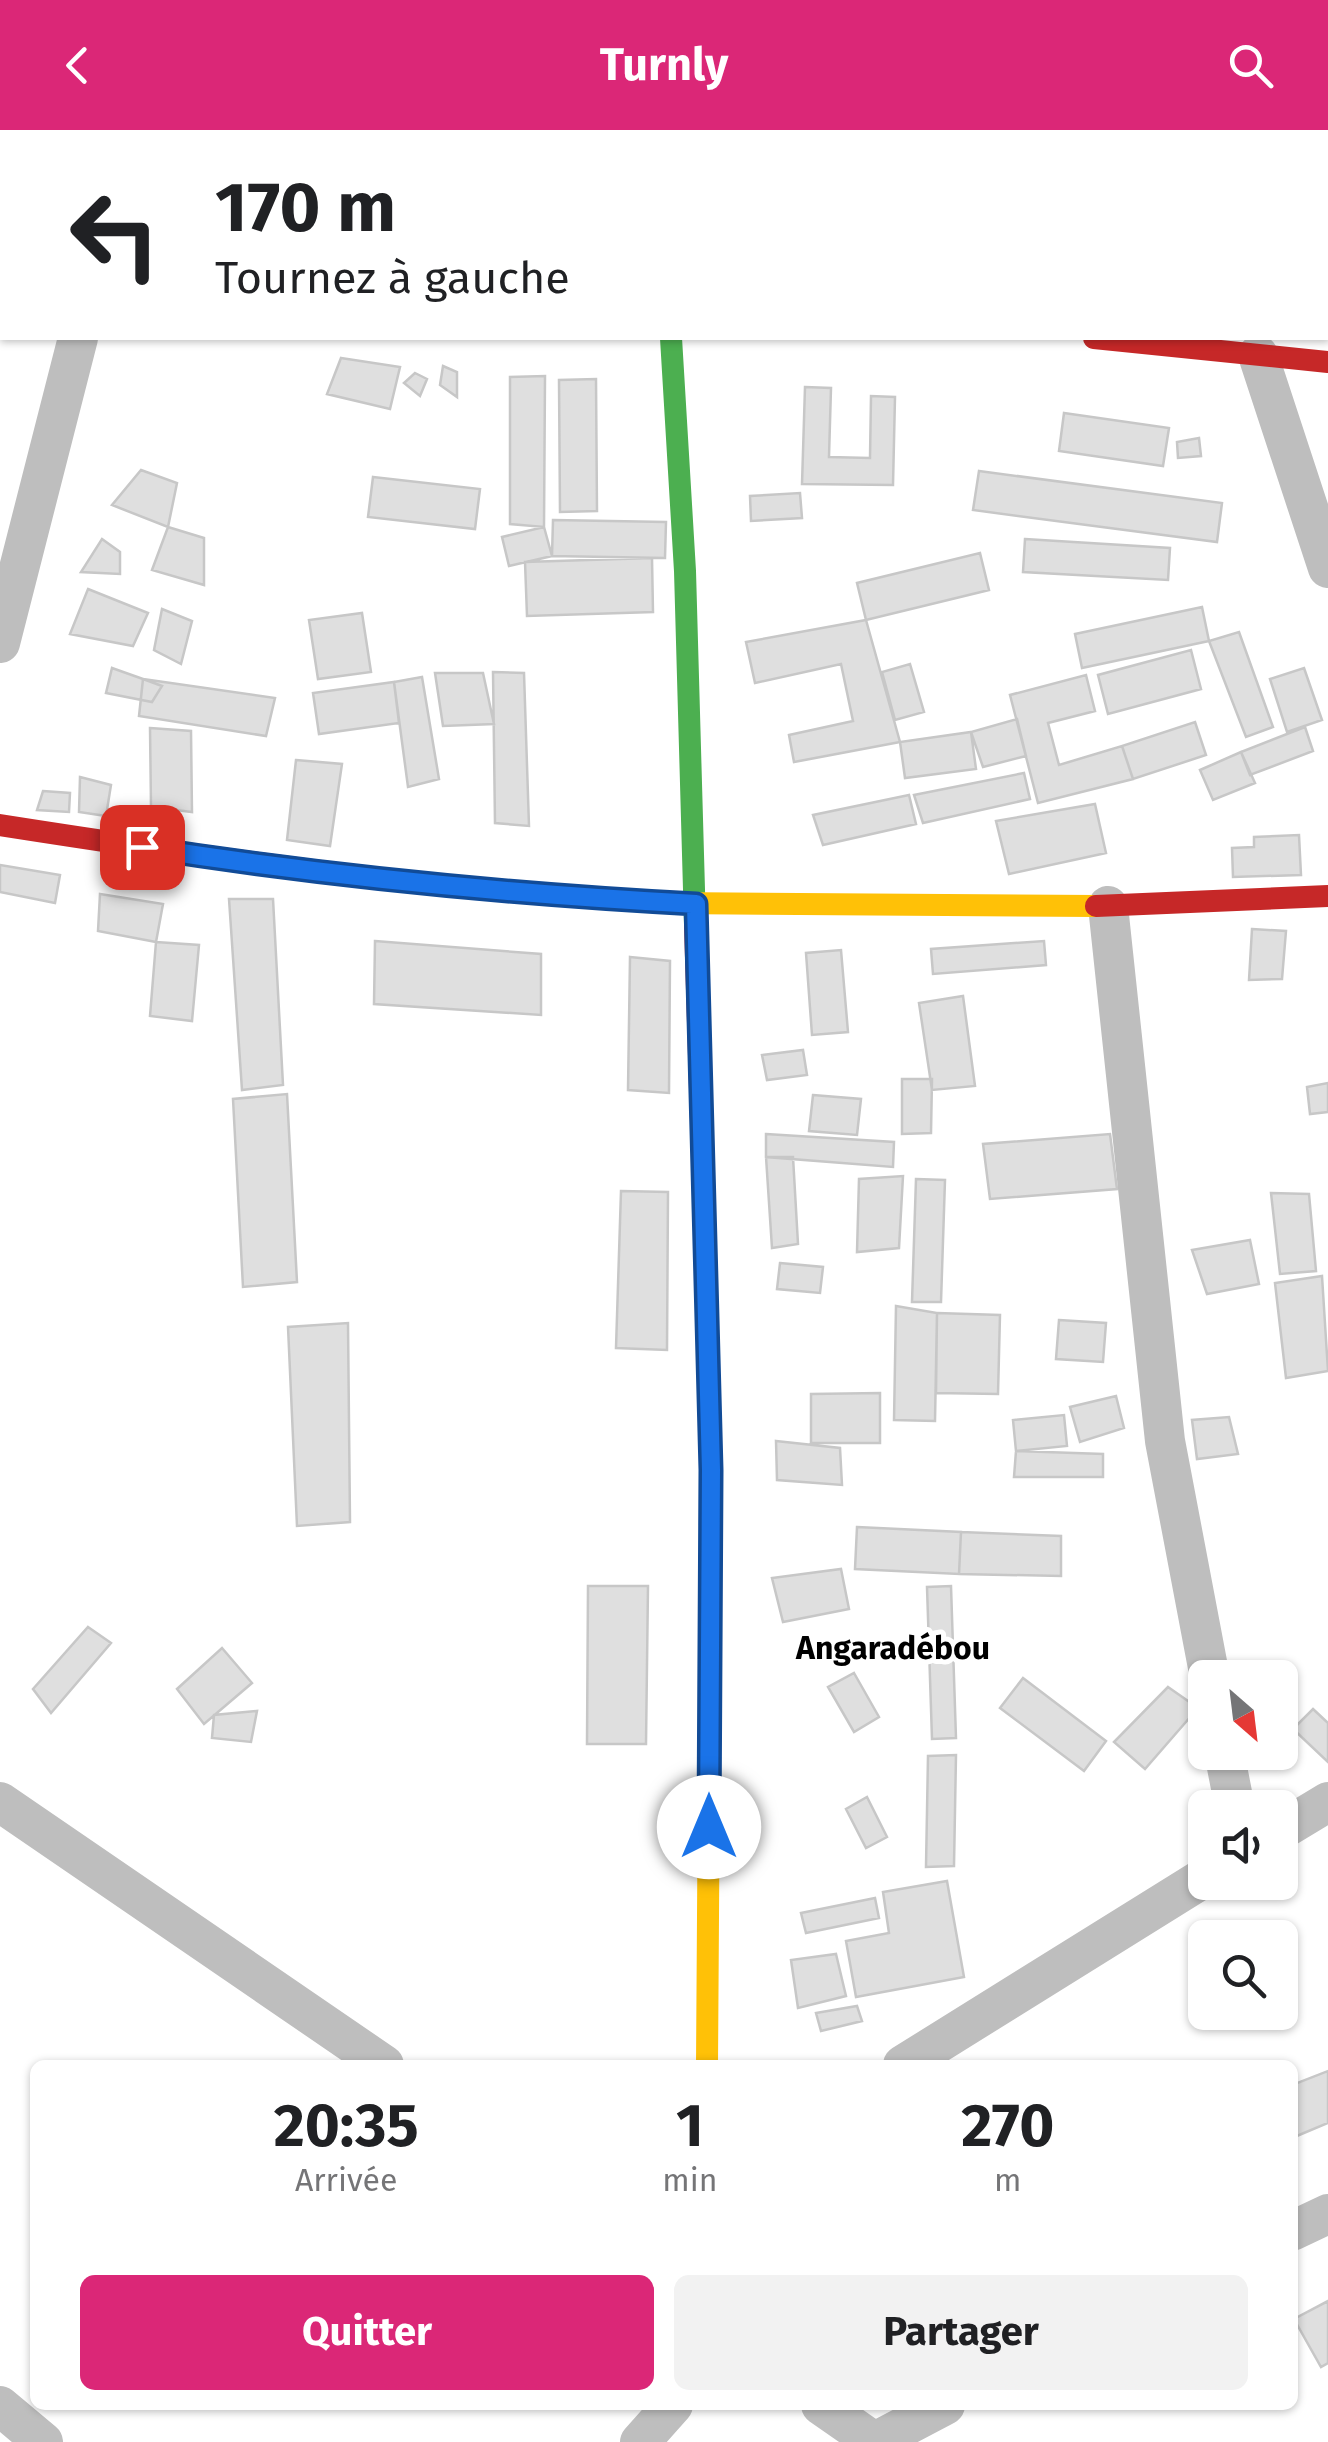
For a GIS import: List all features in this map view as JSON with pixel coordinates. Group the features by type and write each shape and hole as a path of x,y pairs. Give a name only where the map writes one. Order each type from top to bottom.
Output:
{"main road":[{"path":"670,340 685,571 711,1470 707,2060"},
{"path":"1133,340 1192,343 1258,356 1328,362"},
{"path":"0,826 248,864 564,897 696,904 1108,906 1328,896"}],"street":[{"path":"0,643 77,340"},
{"path":"1258,356 1328,568"},
{"path":"1108,906 1165,1441 1207,1660"},
{"path":"0,1802 377,2060"},
{"path":"1298,1820 1328,1802"},
{"path":"911,2060 1188,1888"},
{"path":"1298,2228 1328,2214"},
{"path":"0,2406 43,2442"},
{"path":"640,2442 669,2410"},
{"path":"828,2410 874,2442 935,2410"}],"building":[{"path":"341,358 400,367 390,409 327,394"},
{"path":"443,366 457,372 457,397 440,385"},
{"path":"415,373 427,379 420,396 404,383"},
{"path":"545,376 544,527 510,524 510,377"},
{"path":"596,379 597,511 560,512 559,380"},
{"path":"805,387 831,388 829,457 870,458 871,396 895,397 893,485 802,484"},
{"path":"1064,413 1169,428 1163,466 1059,451"},
{"path":"1199,438 1201,456 1178,458 1177,442"},
{"path":"141,470 177,483 168,527 112,505"},
{"path":"979,471 1222,503 1217,542 973,510"},
{"path":"373,477 480,489 475,529 368,517"},
{"path":"800,493 802,518 751,521 750,496"},
{"path":"553,520 666,522 665,558 552,556"},
{"path":"168,527 204,538 204,585 152,570"},
{"path":"544,527 552,556 509,566 502,537"},
{"path":"102,539 120,552 120,574 81,572"},
{"path":"1025,539 1170,548 1168,580 1023,572"},
{"path":"980,553 989,590 866,620 857,583"},
{"path":"652,558 653,612 527,616 525,562"},
{"path":"88,589 148,613 133,646 70,634"},
{"path":"1202,607 1209,641 1082,668 1075,634"},
{"path":"162,609 192,621 181,664 154,650"},
{"path":"362,613 371,672 318,679 309,620"},
{"path":"866,620 900,742 794,762 789,735 853,721 841,664 755,683 746,642"},
{"path":"1239,632 1273,727 1246,737 1209,641"},
{"path":"1191,650 1201,689 1108,714 1098,675"},
{"path":"910,664 924,712 895,720 882,672"},
{"path":"112,668 162,686 152,702 106,693"},
{"path":"1304,668 1322,720 1287,732 1270,679"},
{"path":"493,672 524,673 529,826 495,823"},
{"path":"435,673 483,673 494,724 443,726"},
{"path":"1086,675 1095,711 1048,723 1059,765 1122,746 1133,779 1038,803 1010,695"},
{"path":"422,677 439,779 408,787 394,682"},
{"path":"143,679 275,698 266,736 139,716"},
{"path":"394,682 399,723 319,734 313,693"},
{"path":"1017,719 1026,756 983,767 971,732"},
{"path":"1195,722 1206,755 1133,779 1122,746"},
{"path":"1305,727 1313,751 1250,775 1241,752"},
{"path":"150,728 191,731 192,812 151,807"},
{"path":"971,732 976,769 905,778 900,742"},
{"path":"1241,752 1255,783 1213,800 1200,770"},
{"path":"296,760 342,764 330,846 287,840"},
{"path":"1024,773 1030,799 923,823 914,795"},
{"path":"80,777 111,785 106,816 79,812"},
{"path":"43,791 70,793 69,812 37,810"},
{"path":"909,795 916,824 823,845 813,815"},
{"path":"1095,804 1106,853 1009,874 996,821"},
{"path":"1299,835 1301,875 1233,877 1232,848 1254,847 1254,837"},
{"path":"0,865 60,875 55,903 0,892"},
{"path":"100,894 163,904 156,942 98,931"},
{"path":"229,899 273,899 283,1085 242,1090"},
{"path":"1252,929 1286,931 1282,979 1249,980"},
{"path":"375,941 541,954 541,1015 374,1004"},
{"path":"1044,941 1046,965 933,974 931,949"},
{"path":"156,942 199,945 192,1021 150,1016"},
{"path":"841,950 848,1032 812,1035 806,953"},
{"path":"630,957 670,961 669,1093 628,1090"},
{"path":"963,996 975,1086 932,1090 919,1003"},
{"path":"803,1050 807,1075 767,1080 762,1055"},
{"path":"902,1079 932,1079 931,1133 902,1134"},
{"path":"1328,1083 1328,1112 1310,1114 1307,1087"},
{"path":"287,1094 297,1282 243,1287 233,1099"},
{"path":"813,1095 861,1099 857,1135 809,1131"},
{"path":"766,1134 894,1142 893,1167 766,1157"},
{"path":"1110,1134 1117,1189 990,1199 983,1144"},
{"path":"766,1157 793,1157 798,1244 772,1248"},
{"path":"903,1176 899,1248 857,1252 859,1179"},
{"path":"916,1179 945,1180 941,1302 912,1302"},
{"path":"621,1191 668,1192 667,1350 616,1348"},
{"path":"1271,1193 1309,1194 1316,1271 1280,1274"},
{"path":"1250,1240 1259,1284 1207,1294 1192,1250"},
{"path":"780,1263 823,1267 820,1293 777,1289"},
{"path":"1322,1276 1328,1371 1286,1378 1275,1283"},
{"path":"896,1306 937,1313 935,1421 894,1420"},
{"path":"937,1313 1000,1315 998,1394 936,1393"},
{"path":"1059,1320 1106,1323 1103,1362 1056,1359"},
{"path":"348,1323 350,1522 297,1526 288,1327"},
{"path":"880,1393 880,1443 811,1443 811,1394"},
{"path":"1116,1396 1124,1428 1080,1442 1070,1407"},
{"path":"1064,1415 1067,1446 1016,1451 1013,1420"},
{"path":"1229,1417 1238,1454 1197,1459 1192,1420"},
{"path":"776,1441 840,1448 842,1485 777,1480"},
{"path":"1016,1451 1103,1454 1103,1477 1014,1477"},
{"path":"857,1527 961,1532 959,1574 855,1569"},
{"path":"961,1532 1061,1536 1061,1576 959,1574"},
{"path":"841,1569 849,1609 783,1622 772,1578"},
{"path":"588,1586 648,1586 646,1744 587,1744"},
{"path":"951,1586 956,1738 932,1739 927,1587"},
{"path":"88,1627 111,1643 51,1713 33,1689"},
{"path":"222,1648 252,1683 204,1724 177,1689"},
{"path":"854,1673 879,1717 854,1732 828,1687"},
{"path":"1023,1678 1106,1741 1084,1771 1000,1708"},
{"path":"1168,1687 1188,1701 1188,1720 1145,1769 1114,1742"},
{"path":"1313,1709 1328,1723 1328,1762 1298,1734 1298,1724"},
{"path":"257,1711 251,1742 212,1738 214,1715"},
{"path":"956,1755 954,1866 926,1867 928,1756"},
{"path":"867,1797 887,1837 866,1848 846,1809"},
{"path":"947,1881 964,1977 856,1997 846,1941 889,1933 883,1892"},
{"path":"875,1898 879,1918 806,1933 801,1913"},
{"path":"836,1954 846,1996 798,2008 791,1960"},
{"path":"857,2006 862,2021 821,2031 816,2013"},
{"path":"1328,2071 1328,2123 1298,2136 1298,2083"},
{"path":"1328,2301 1328,2363 1321,2367 1298,2326 1298,2317"}],"traffic: fast":[{"path":"671,340 685,571 695,925"}],"traffic: slow":[{"path":"670,903 1096,906"},
{"path":"707,1317 711,1470 707,2060"}],"traffic: jam":[{"path":"1114,340 1328,362"},
{"path":"0,825 334,873 670,903"},
{"path":"1096,906 1328,896"},
{"path":"695,925 707,1317"}],"district":[{"name":"Angaradébou","path":"893,1648"}],"route":[{"path":"142,847 248,864 564,897 696,904 711,1470 709,1827"}]}
